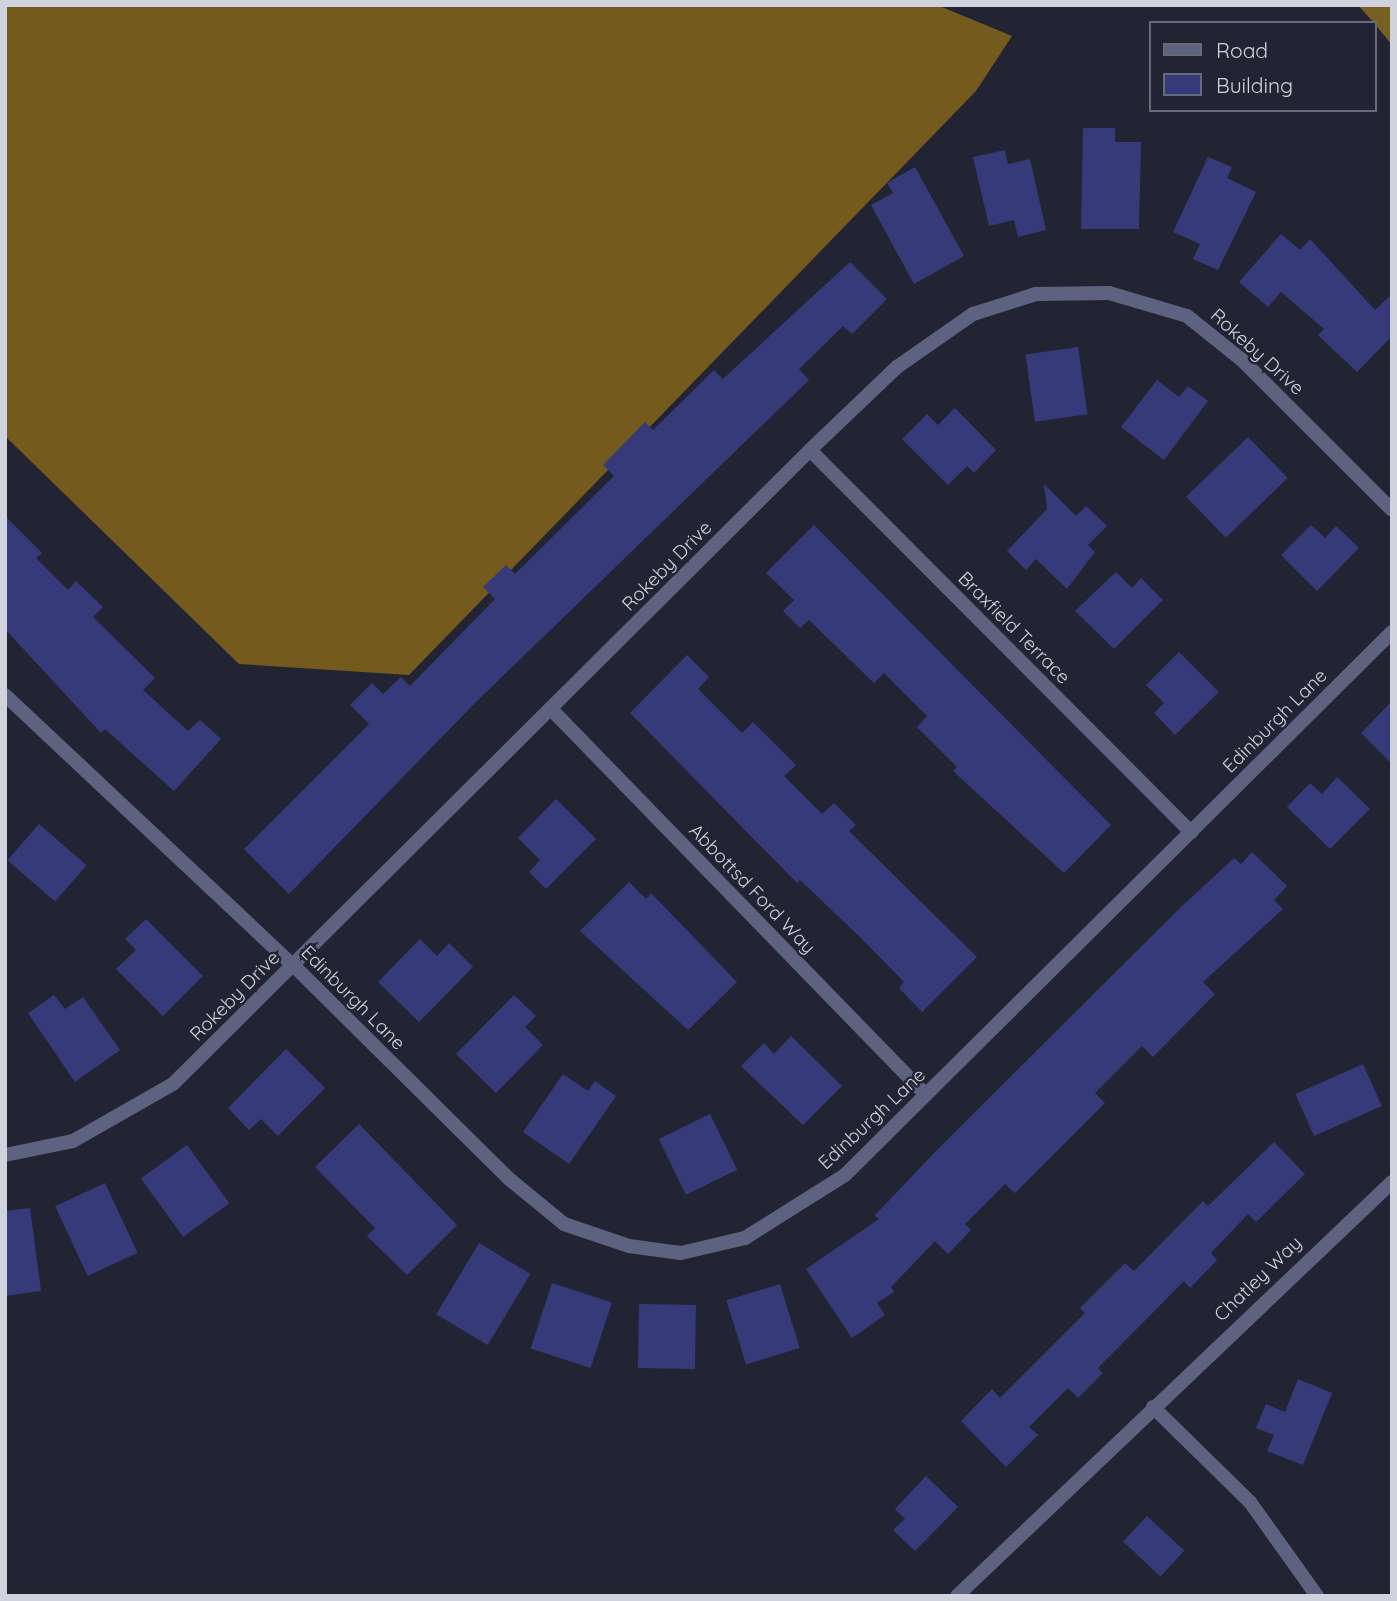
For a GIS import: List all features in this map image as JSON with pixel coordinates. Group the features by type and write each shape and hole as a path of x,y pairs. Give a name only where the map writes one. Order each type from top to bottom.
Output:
{"street":[{"name":"Rokeby Drive","path":"5,1154 73,1141 173,1084 810,450 897,367 973,314 1036,294 1109,293 1187,316 1242,360 1392,510"},
{"name":"Braxfield Terrace","path":"810,450 1191,832"},
{"name":"Edinburgh Lane","path":"5,695 293,966 508,1178 564,1224 629,1246 681,1253 745,1238 845,1175 1392,632"},
{"name":"Abbottsd Ford Way","path":"551,709 926,1095"},
{"name":"Chatley Way","path":"957,1596 1392,1182"},
{"path":"1153,1407 1250,1502 1317,1596"}],"shaded area":[{"path":"5,5 937,5 1012,36 976,91 409,675 239,664 5,436"},
{"path":"1358,5 1392,5 1392,45 1376,25 1376,21 1372,21"}],"building":[{"path":"1083,128 1115,128 1115,142 1141,142 1139,229 1081,229"},
{"path":"1005,150 1008,164 1030,159 1046,230 1018,237 1014,220 989,226 973,157"},
{"path":"1208,157 1232,167 1227,178 1256,192 1218,270 1193,259 1200,244 1173,232"},
{"path":"915,167 964,256 914,284 871,205 893,193 887,183"},
{"path":"1281,234 1300,250 1310,239 1375,310 1392,294 1392,336 1357,372 1318,335 1324,329 1281,292 1268,307 1239,282"},
{"path":"850,262 887,299 852,334 843,326 799,369 809,380 476,702 289,894 244,849 369,724 350,705 372,683 383,694 401,677 410,686 495,599 483,587 506,565 515,574 614,476 603,465 645,422 653,430 714,370 723,379"},
{"path":"1078,347 1087,414 1035,422 1026,354"},
{"path":"1157,380 1179,397 1188,386 1208,401 1164,460 1121,427"},
{"path":"955,408 996,450 974,473 967,466 948,485 902,439 927,414 938,425"},
{"path":"1248,437 1288,478 1226,538 1186,497"},
{"path":"1044,484 1076,516 1086,506 1107,526 1088,545 1095,552 1067,589 1036,559 1026,570 1007,551 1047,509"},
{"path":"5,516 42,553 36,558 68,590 76,581 103,607 93,617 155,678 143,690 188,731 200,720 221,739 174,791 105,729 101,733 5,629"},
{"path":"814,525 1111,825 1064,873 953,771 957,767 917,727 927,716 884,673 874,683 809,620 800,628 783,611 794,600 766,573"},
{"path":"1311,525 1325,538 1336,526 1359,548 1317,591 1281,555"},
{"path":"1116,572 1132,588 1141,578 1163,600 1114,649 1075,611"},
{"path":"1179,652 1219,692 1175,735 1154,713 1164,703 1146,685"},
{"path":"687,655 709,677 698,689 742,733 753,722 796,765 784,776 822,814 834,803 856,825 849,831 977,957 922,1012 899,988 904,982 800,880 797,883 630,713"},
{"path":"1392,701 1392,764 1361,733"},
{"path":"1337,777 1370,809 1330,849 1287,807 1310,783 1322,794"},
{"path":"556,799 596,839 546,889 529,872 540,860 518,838"},
{"path":"39,824 87,865 55,902 8,860"},
{"path":"1252,852 1287,886 1274,900 1283,909 1203,982 1215,994 1153,1057 1142,1046 1095,1093 1105,1103 1015,1193 1005,1184 965,1224 971,1230 948,1254 935,1241 891,1287 894,1292 877,1303 885,1315 852,1338 806,1269 879,1219 875,1215 938,1149 1182,906 1234,858 1241,864"},
{"path":"629,882 646,899 651,893 737,982 688,1030 580,931"},
{"path":"146,919 203,976 163,1016 116,969 136,950 125,939"},
{"path":"420,939 437,956 449,943 473,967 419,1022 378,982"},
{"path":"54,995 65,1009 83,997 120,1050 75,1082 28,1013"},
{"path":"514,995 536,1016 525,1027 543,1045 496,1093 456,1054"},
{"path":"791,1036 842,1086 803,1125 741,1066 764,1043 774,1054"},
{"path":"286,1049 325,1088 278,1136 261,1119 249,1130 228,1108"},
{"path":"1363,1064 1382,1106 1314,1136 1295,1094"},
{"path":"563,1074 588,1091 595,1081 616,1096 569,1164 523,1132"},
{"path":"710,1114 737,1170 686,1195 659,1139"},
{"path":"359,1124 457,1225 407,1275 367,1236 375,1228 315,1167"},
{"path":"1274,1142 1305,1174 1256,1222 1248,1214 1211,1253 1217,1260 1190,1288 1184,1281 1098,1368 1103,1373 1078,1398 1068,1388 1029,1427 1038,1435 1006,1467 961,1421 992,1389 1000,1398 1085,1313 1080,1308 1125,1263 1134,1271 1203,1201 1208,1206"},
{"path":"187,1145 229,1203 183,1237 141,1179"},
{"path":"105,1183 138,1253 88,1276 55,1206"},
{"path":"30,1208 41,1291 5,1296 5,1211"},
{"path":"479,1243 530,1274 488,1345 436,1314"},
{"path":"552,1283 612,1302 591,1368 531,1349"},
{"path":"780,1284 800,1348 746,1364 726,1300"},
{"path":"639,1304 696,1305 695,1369 638,1368"},
{"path":"1298,1379 1332,1393 1303,1465 1267,1451 1274,1435 1256,1428 1266,1404 1285,1412"},
{"path":"926,1476 958,1507 915,1551 893,1530 905,1519 895,1509"},
{"path":"1147,1516 1184,1551 1160,1576 1123,1542"}]}
